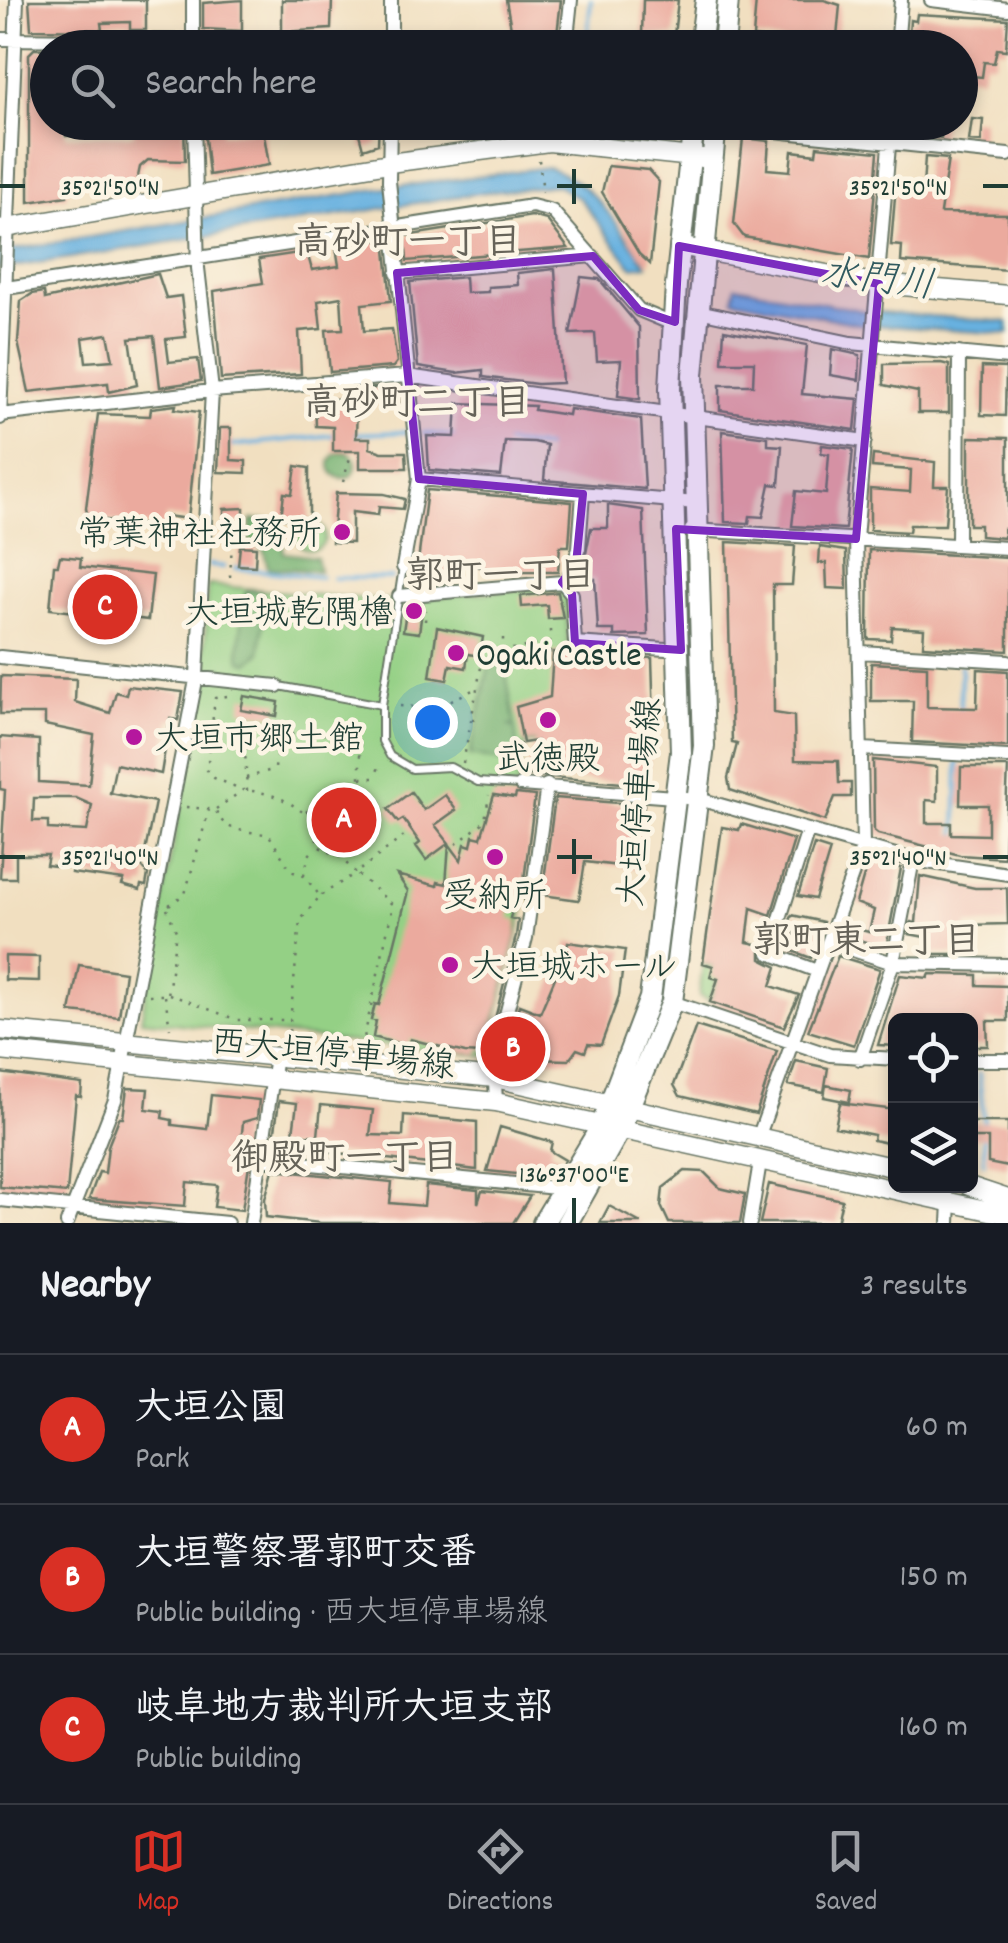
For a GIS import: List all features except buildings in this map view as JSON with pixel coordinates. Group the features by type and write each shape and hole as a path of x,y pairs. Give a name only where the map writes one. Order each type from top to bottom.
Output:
{"main road":[{"path":"702,30 706,0"},
{"path":"726,30 728,0"},
{"name":"大垣停車場線","path":"686,503 670,411 679,246 691,140"},
{"name":"大垣停車場線","path":"544,1223 574,1190 610,1129 672,1002 704,746 686,503 714,140"},
{"path":"7,234 550,142 712,159"},
{"path":"679,246 878,293 1008,295"},
{"name":"大垣停車場線","path":"621,1104 650,998 681,752 687,530"},
{"name":"西大垣停車場線","path":"0,1030 282,1049 495,1078 888,1166"},
{"name":"西大垣停車場線","path":"0,1051 496,1102 1008,1215"},
{"path":"978,1189 1008,1198"},
{"name":"大垣停車場線","path":"566,1223 574,1190"}],"street":[{"path":"16,0 0,416 212,390 407,376 865,441"},
{"path":"193,0 193,30"},
{"path":"390,0 391,30"},
{"path":"568,30 571,0"},
{"path":"898,30 901,0"},
{"path":"931,0 1008,8"},
{"path":"0,40 30,39"},
{"path":"67,1223 115,1100 160,905 197,675 212,390 198,250 194,140"},
{"path":"390,140 393,227 418,479 403,567"},
{"path":"871,140 1008,155"},
{"path":"758,1138 863,845 856,539 890,142"},
{"path":"5,283 198,250 545,207 639,310 675,325"},
{"path":"398,273 593,256"},
{"path":"698,312 739,323 874,346 1008,358"},
{"path":"958,353 958,545"},
{"path":"418,479 686,503"},
{"path":"399,596 568,580 576,564 583,494"},
{"path":"687,530 1008,548"},
{"path":"562,582 572,594 575,643 681,650"},
{"path":"861,652 1008,661"},
{"path":"0,657 278,686"},
{"path":"862,749 1008,757"},
{"path":"522,785 698,799 913,860 1008,874"},
{"path":"496,1102 494,1062 526,938 547,785"},
{"path":"808,830 769,952 817,971"},
{"path":"860,1059 893,963 913,860"},
{"path":"828,942 893,963 1008,965"},
{"path":"672,1002 792,1044 860,1059 888,1059"},
{"path":"251,1223 273,1078 282,1049"},
{"path":"978,1060 1008,1060"},
{"path":"260,1159 574,1190"},
{"path":"750,1223 760,1162"},
{"path":"0,1200 227,1223"},
{"path":"949,1223 950,1201"}],"lane":[{"path":"403,567 382,704 382,741 390,756 412,769 450,767 490,785 522,785"},
{"path":"278,686 382,704"}],"path":[{"path":"538,161 543,192"},
{"path":"343,482 343,474 350,470 351,454"},
{"path":"230,577 233,525"},
{"path":"550,630 550,656"},
{"path":"503,638 503,650"},
{"path":"460,774 482,662 503,650 551,644"},
{"path":"235,680 232,694 215,698 207,770 214,778 245,791 274,793 318,825 318,846 309,855 304,876"},
{"path":"400,706 434,708 474,689"},
{"path":"410,698 410,706"},
{"path":"470,719 481,720"},
{"path":"245,791 248,743 258,734 356,737 360,778"},
{"path":"246,778 276,769 278,734"},
{"path":"520,743 521,767"},
{"path":"305,813 319,802 335,798 360,778 374,778 390,756"},
{"path":"448,851 485,821 490,785"},
{"path":"174,806 213,809 245,791"},
{"path":"318,825 327,822 335,798"},
{"path":"213,809 230,827 274,839 292,871 304,876 320,896"},
{"path":"170,1030 166,995 176,931 160,905 185,894 213,809"},
{"path":"282,1049 300,921 320,896 408,833"},
{"path":"318,846 339,856 393,905 362,1047"},
{"path":"138,995 173,993 237,1020 289,1020"}],"highlighted area":[{"path":"679,246 879,284 856,539 676,529 681,650 575,643 572,594 562,582 576,564 583,494 419,479 397,273 593,256 639,310 675,322"}],"green space":[{"path":"343,452 352,456 356,465 352,474 343,478 334,474 330,465 334,456"},
{"path":"252,520 280,520 284,553 316,557 319,571 268,568 263,548 248,539"},
{"path":"311,522 321,526 325,536 321,546 311,550 301,546 297,536 301,526"},
{"path":"208,585 388,601 559,586 566,591 570,694 582,735 525,744 497,896 525,904 487,1056 141,1020 203,680"},
{"path":"260,590 266,600 260,653 248,663 241,661 239,654 244,596 247,591"},
{"path":"503,655 515,725 510,726 515,728 518,757 502,761 470,755 490,661"},
{"path":"703,964 721,970 710,1001 699,996"}],"water":[{"path":"548,167 565,174 592,195 647,265 632,267 580,199 556,185 486,192 0,269 0,252 372,190"},
{"name":"水門川","path":"736,286 864,311 1008,322 1008,334 858,324 733,299"}],"waterway":[{"path":"588,30 591,0"},
{"path":"353,434 405,432"},
{"path":"424,433 459,437"},
{"path":"219,447 334,435"},
{"path":"503,443 549,448"},
{"path":"209,565 224,567"},
{"path":"235,568 321,577"},
{"path":"333,578 391,578"},
{"path":"960,711 961,666"},
{"path":"956,839 958,762"},
{"path":"979,1074 984,1123"},
{"path":"984,1137 984,1163"}],"place":[{"name":"常葉神社社務所","path":"342,532"},
{"name":"岐阜地方裁判所大垣支部","path":"105,607"},
{"name":"大垣城乾隅櫓","path":"414,611"},
{"name":"Ogaki Castle","path":"456,653"},
{"name":"武徳殿","path":"548,720"},
{"name":"大垣市郷土館","path":"134,737"},
{"name":"大垣公園","path":"344,820"},
{"name":"受納所","path":"495,857"},
{"name":"大垣城ホール","path":"450,965"},
{"name":"大垣警察署郭町交番","path":"513,1049"}],"district":[{"name":"高砂町一丁目","path":"408,240"},
{"name":"高砂町二丁目","path":"417,401"},
{"name":"郭町一丁目","path":"501,574"},
{"name":"郭町東二丁目","path":"867,939"},
{"name":"御殿町一丁目","path":"345,1156"}]}
